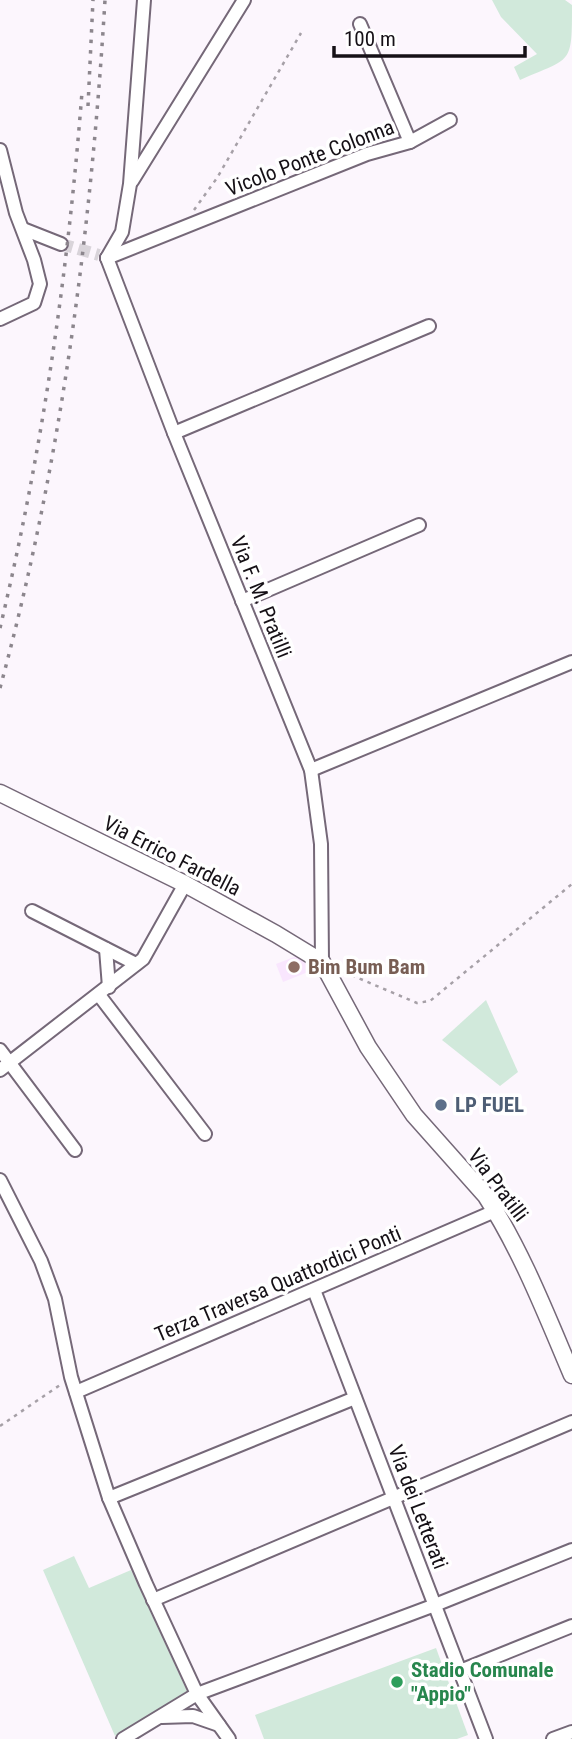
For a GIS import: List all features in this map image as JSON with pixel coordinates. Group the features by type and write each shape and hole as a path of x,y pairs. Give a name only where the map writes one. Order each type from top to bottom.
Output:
{"street":[{"path":"103,257 122,232 130,184 144,0"},
{"path":"130,184 244,0"},
{"name":"Vicolo Ponte Colonna","path":"103,257 367,154 410,142 360,24"},
{"path":"410,142 450,120"},
{"path":"0,150 16,213 40,284 38,298 27,307 0,319"},
{"path":"23,229 61,244"},
{"name":"Via F. M. Pratilli","path":"103,257 311,770 321,845 322,962"},
{"path":"174,433 429,326"},
{"path":"242,601 419,525"},
{"path":"311,770 572,662"},
{"name":"Via Errico Fardella","path":"0,793 185,884 322,962"},
{"path":"4,1066 143,959 185,884"},
{"path":"32,911 136,964"},
{"path":"106,949 104,991 205,1133"},
{"name":"Via Pratilli","path":"322,962 368,1047 414,1115 486,1196 522,1258 572,1375"},
{"path":"0,1050 4,1066 75,1150"},
{"path":"0,1180 41,1262 55,1299 71,1377 108,1498 197,1693 229,1739"},
{"name":"Terza Traversa Quattordici Ponti","path":"76,1392 495,1211"},
{"name":"Via dei Letterati","path":"314,1290 486,1739"},
{"path":"108,1498 355,1398"},
{"path":"153,1600 572,1422"},
{"path":"123,1739 197,1693 435,1605 572,1550"},
{"path":"460,1671 572,1626"},
{"path":"158,1718 193,1716 220,1726"},
{"path":"554,1739 572,1732"}],"path":[{"path":"190,225 193,211 216,178 301,33"},
{"path":"322,962 417,1003 430,1000 572,884"},
{"path":"0,1426 71,1377"}],"shaded area":[{"name":"Bim Bum Bam","path":"299,955 313,970 283,982 276,964"}],"green space":[{"path":"492,0 565,0 572,5 571,39 566,57 520,80 514,67 537,54 501,17"},
{"path":"486,1000 518,1072 500,1086 442,1040"},
{"path":"74,1556 89,1588 131,1570 187,1691 115,1736 43,1570"},
{"name":"Stadio Comunale \"Appio\"","path":"436,1648 468,1735 457,1739 264,1739 255,1715"}],"tunnel":[{"path":"61,244 99,255"}],"railway":[{"path":"88,106 93,0"},
{"path":"0,688 40,519 70,347 91,174 105,0"},
{"path":"0,628 29,495 52,362 82,92"}],"place":[{"name":"Bim Bum Bam","path":"294,967"},
{"name":"LP FUEL","path":"441,1105"},
{"name":"Stadio Comunale \"Appio\"","path":"397,1682"}]}
